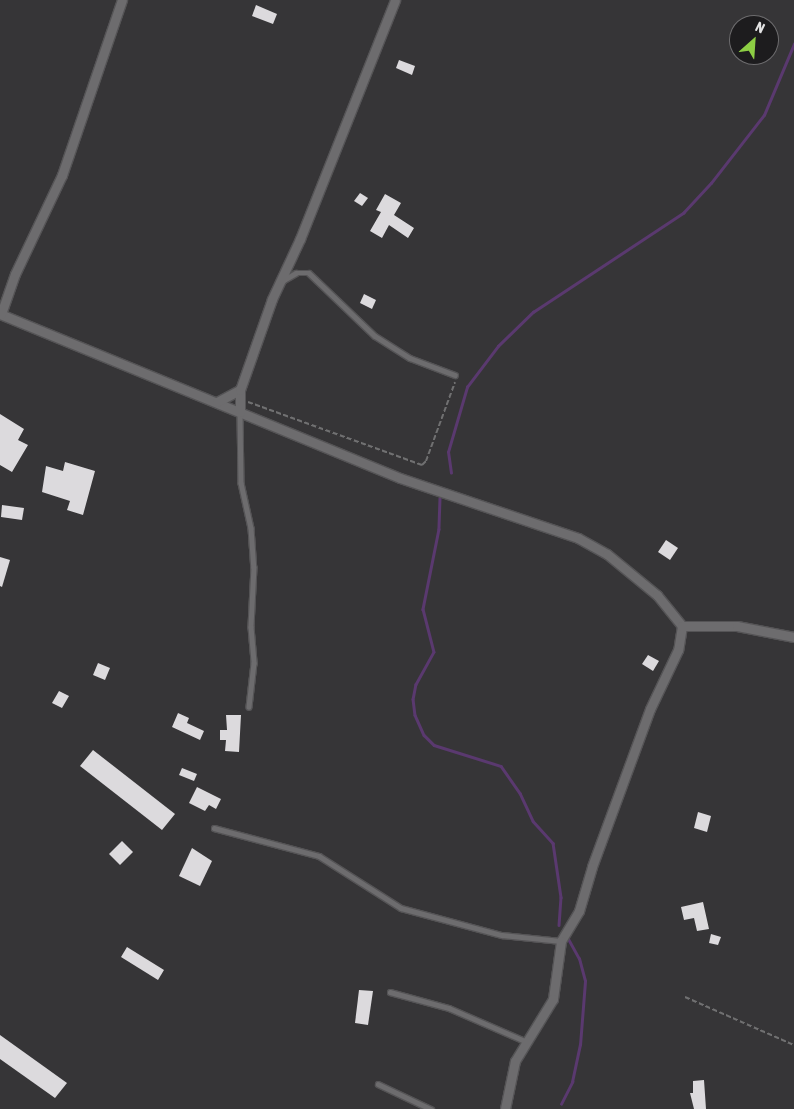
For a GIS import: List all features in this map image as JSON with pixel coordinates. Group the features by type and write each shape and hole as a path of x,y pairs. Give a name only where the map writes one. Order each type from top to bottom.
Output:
{"street":[{"path":"122,0 62,175 15,274 0,314 400,478 578,538 607,554 657,595 682,626 678,650 650,709 592,867 579,911 562,941 553,999 525,1041 509,1076 505,1109"},
{"path":"240,412 240,390 279,283 300,240 325,171 395,0"},
{"path":"217,402 240,390"},
{"path":"682,626 737,626 794,637"}],"lane":[{"path":"279,283 296,273 309,273 375,336 410,358 455,375"},
{"path":"240,412 241,483 251,528 254,567 251,627 254,663 249,708"},
{"path":"214,828 319,856 401,908 502,935 562,941"},
{"path":"390,992 449,1008 525,1041"},
{"path":"378,1084 431,1109"}],"path":[{"path":"241,400 422,465 426,461 440,425 455,375"},
{"path":"685,997 794,1045"}],"building":[{"path":"256,5 277,14 273,24 252,16"},
{"path":"399,60 415,66 412,75 396,68"},
{"path":"360,193 368,198 362,206 354,201"},
{"path":"385,194 401,203 394,215 414,228 408,238 389,225 382,238 370,231 381,212 376,210"},
{"path":"364,294 376,300 372,309 360,303"},
{"path":"0,414 24,429 18,440 28,445 12,472 0,465"},
{"path":"65,462 95,471 83,515 67,510 70,501 42,492 46,466 63,471"},
{"path":"2,505 24,508 22,520 1,517"},
{"path":"666,540 678,548 670,560 658,552"},
{"path":"0,557 10,560 2,587 0,586"},
{"path":"648,655 659,661 653,671 642,664"},
{"path":"98,663 110,668 105,680 93,675"},
{"path":"59,691 69,696 62,708 52,703"},
{"path":"178,713 189,718 187,723 204,731 200,740 172,727"},
{"path":"226,715 241,715 239,752 225,751 226,740 220,740 220,730 227,730"},
{"path":"93,750 175,814 162,830 80,766"},
{"path":"182,768 197,774 194,781 179,775"},
{"path":"197,787 221,799 216,809 209,805 205,811 189,803"},
{"path":"698,812 711,816 707,832 694,828"},
{"path":"122,841 133,852 120,865 109,854"},
{"path":"192,848 212,861 200,886 179,876"},
{"path":"703,902 709,929 697,931 694,918 684,920 681,907"},
{"path":"711,934 721,937 718,945 709,943"},
{"path":"127,947 164,970 158,980 121,957"},
{"path":"359,990 373,991 368,1025 355,1023"},
{"path":"0,1035 67,1083 55,1098 0,1059"},
{"path":"704,1080 706,1109 694,1109 690,1093 693,1093 693,1081"}],"waterway":[{"path":"451,473 448,452 467,387 498,346 533,312 683,213 711,183 764,115 794,44"},
{"path":"440,498 439,529 423,609 434,652 416,684 413,699 415,715 424,735 434,745 501,766 520,793 533,821 553,843 561,897 559,925"},
{"path":"561,1104 572,1082 580,1045 585,981 579,959 567,937"}]}
